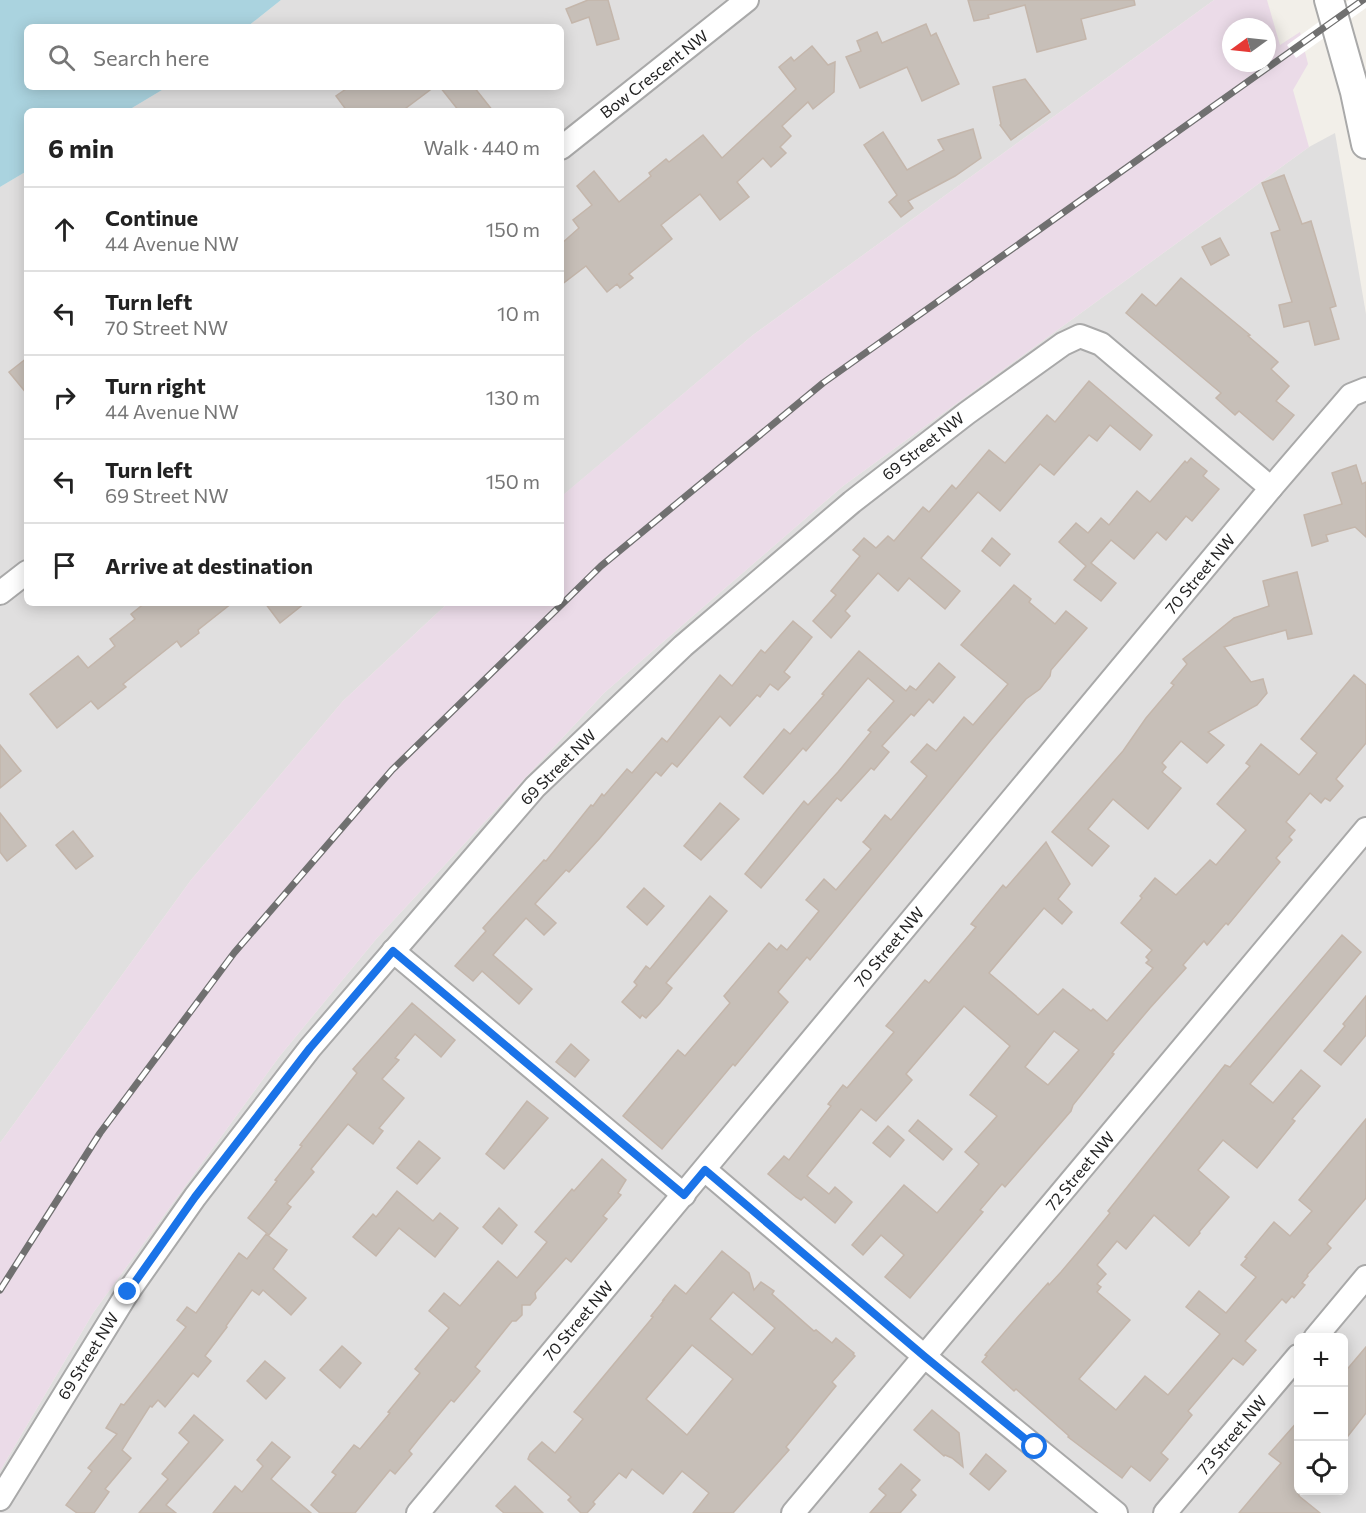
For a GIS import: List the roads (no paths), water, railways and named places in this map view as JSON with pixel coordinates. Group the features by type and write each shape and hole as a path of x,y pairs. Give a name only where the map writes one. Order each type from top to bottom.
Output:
{"street":[{"name":"Bow Crescent NW","path":"564,146 747,0"},
{"path":"1329,0 1355,92 1366,144"},
{"name":"69 Street NW","path":"0,1499 128,1292 195,1197 310,1048 535,787 683,646 852,502 967,412 1063,344 1080,336 1101,344 1271,488"},
{"name":"70 Street NW","path":"418,1513 1271,488 1351,395 1366,389"},
{"path":"0,593 24,574"},
{"name":"72 Street NW","path":"793,1513 1366,829"},
{"path":"393,951 684,1195"},
{"path":"705,1170 924,1356 1116,1513"},
{"path":"1319,1333 1366,1277"},
{"name":"73 Street NW","path":"1165,1513 1294,1362"}],"water":[{"path":"0,0 281,0 251,24 24,24 24,90 162,90 132,108 24,108 24,173 0,187"}],"railway":[{"path":"564,602 601,566 823,383 1363,0"},
{"path":"0,1290 100,1133 234,953 392,770 560,606"}]}
